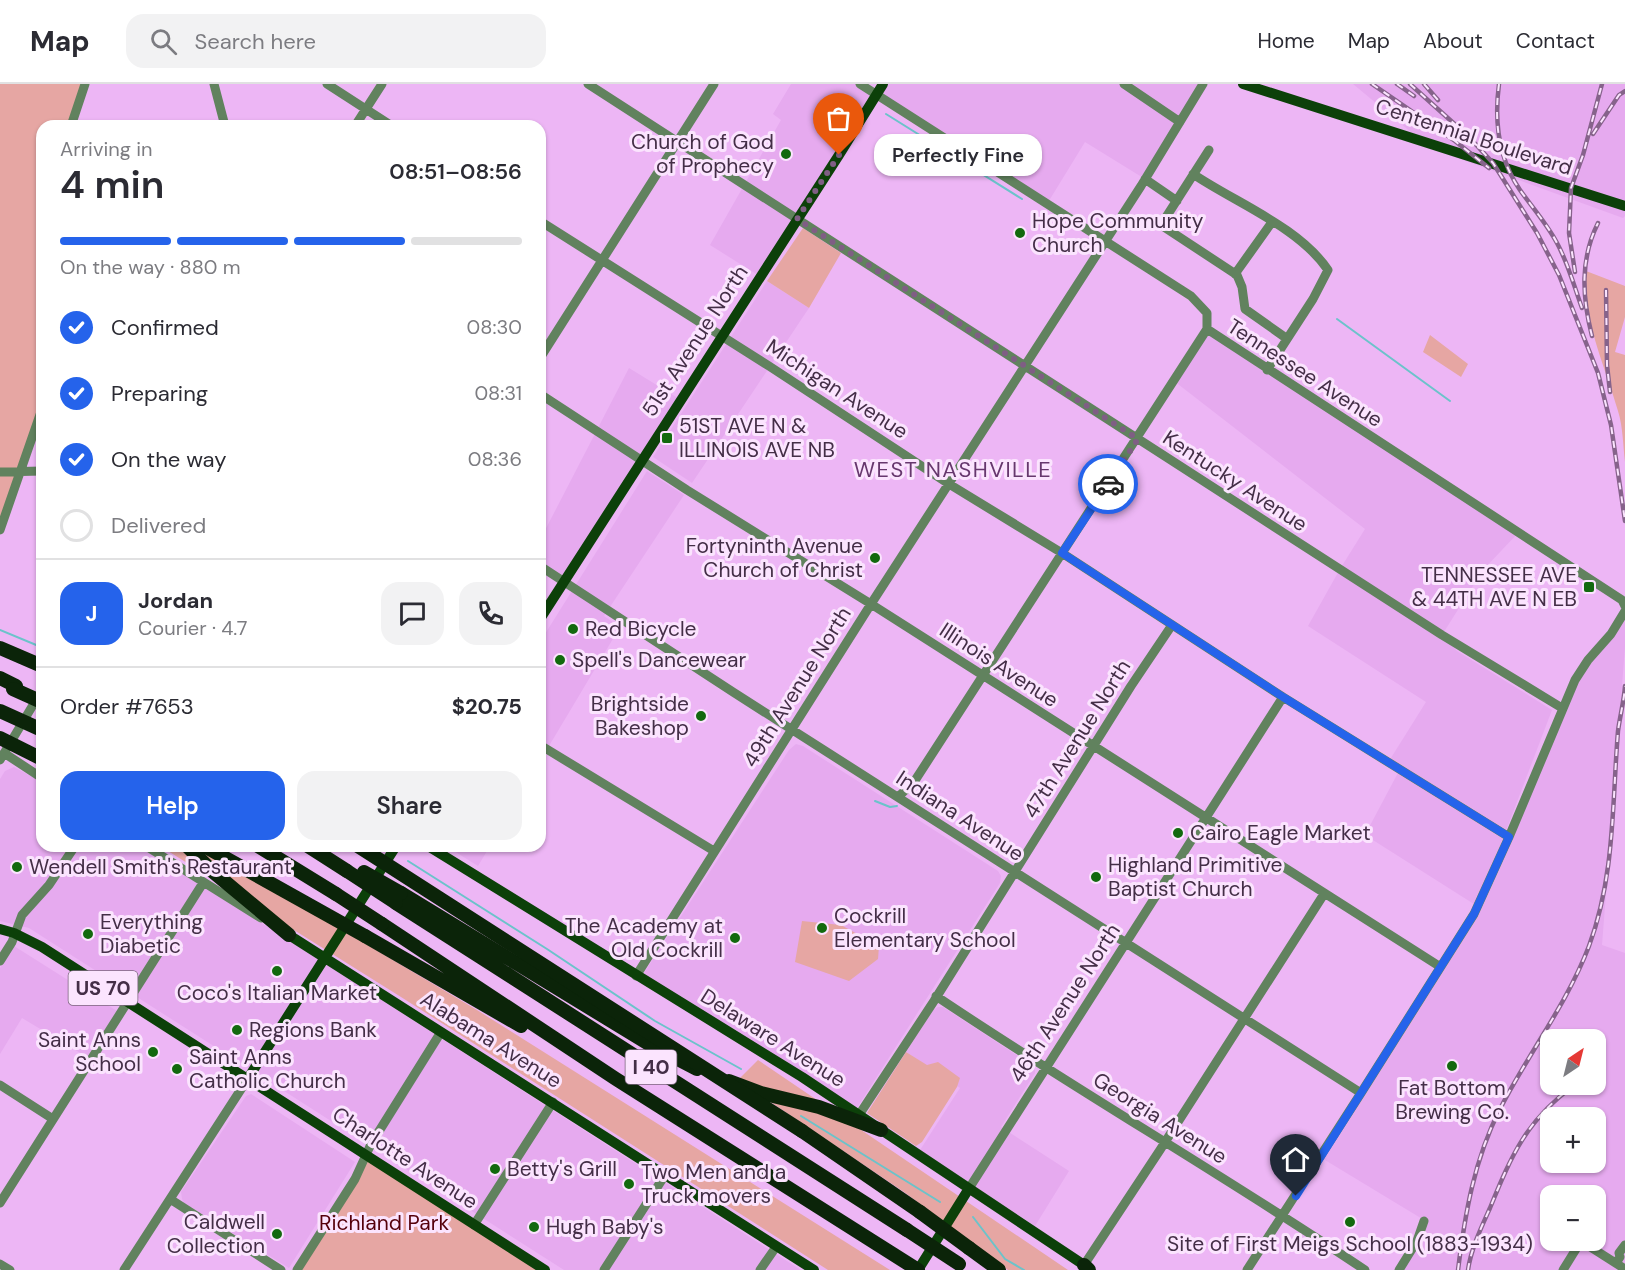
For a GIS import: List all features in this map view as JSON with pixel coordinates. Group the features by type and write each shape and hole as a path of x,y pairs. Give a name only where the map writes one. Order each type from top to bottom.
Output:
{"highway":[{"path":"0,648 36,663"},
{"path":"0,678 10,686 36,698"},
{"path":"0,711 36,727"},
{"path":"0,738 36,756"},
{"path":"193,852 211,870 289,935"},
{"path":"215,852 616,1079"},
{"name":"I 40","path":"268,852 336,894 616,1079 918,1270"},
{"name":"I 40","path":"319,852 398,898 964,1267"},
{"path":"324,852 349,868"},
{"path":"367,852 802,1131 920,1212 999,1270"},
{"path":"398,898 691,1067 762,1093 819,1107 880,1130"}],"main road":[{"name":"51st Avenue North","path":"546,610 883,84"},
{"name":"Centennial Boulevard","path":"1243,84 1625,206"},
{"path":"247,1080 392,852"},
{"name":"Delaware Avenue","path":"438,852 750,1045 1088,1268"},
{"name":"Charlotte Avenue","path":"0,929 14,933 42,948 545,1270"},
{"name":"Alabama Avenue","path":"289,935 814,1270"},
{"name":"46th Avenue North","path":"918,1270 968,1190"}],"street":[{"path":"73,120 84,84"},
{"path":"214,84 223,120"},
{"path":"327,84 383,120"},
{"path":"360,120 382,84"},
{"name":"Kentucky Avenue","path":"588,84 1433,630 1562,708"},
{"path":"546,349 714,84"},
{"name":"Tennessee Avenue","path":"860,84 1191,296 1207,313 1207,329 1520,532 1622,600 1625,606"},
{"path":"1124,84 1180,122"},
{"name":"49th Avenue North","path":"636,976 870,604 1145,179 1203,84"},
{"path":"1209,150 1161,225 1235,274 1242,287 1245,309 1286,338"},
{"path":"1193,174 1272,222 1318,256 1328,270 1267,370"},
{"path":"1145,179 1177,201"},
{"path":"1235,274 1272,222"},
{"name":"Michigan Avenue","path":"546,225 723,336 949,484 1062,553 1283,697 1509,837"},
{"path":"898,797 914,782 1138,439 1207,329"},
{"name":"Illinois Avenue","path":"546,398 1439,966"},
{"path":"0,530 36,427"},
{"path":"0,472 36,471"},
{"name":"Indiana Avenue","path":"546,570 733,692 1361,1093"},
{"path":"1247,1270 1474,914 1575,680 1588,660 1611,634 1625,611"},
{"name":"47th Avenue North","path":"859,1115 1172,625"},
{"name":"46th Avenue North","path":"968,1190 1283,697"},
{"path":"36,700 2,756 36,774"},
{"path":"546,749 714,851"},
{"path":"0,961 12,942 24,912 49,885 71,852"},
{"name":"Alabama Avenue","path":"155,852 289,935"},
{"path":"0,1203 203,883"},
{"path":"1088,1268 1324,894"},
{"name":"Georgia Avenue","path":"936,996 1046,1068 1283,1215 1365,1270"},
{"path":"297,1270 355,1179 371,1144 441,1032"},
{"path":"124,1270 247,1080"},
{"path":"0,1085 53,1119"},
{"path":"474,1225 554,1102"},
{"path":"604,1270 665,1175"},
{"path":"170,1199 281,1270"},
{"path":"1399,1270 1417,1241 1424,1221"},
{"path":"1625,1245 1619,1253 1625,1269"},
{"path":"760,1270 776,1247"},
{"path":"1563,1270 1575,1251"},
{"path":"1603,1251 1620,1259"},
{"path":"0,1264 10,1270"}],"shaded area":[{"path":"791,84 860,84 876,94 883,84 1198,84 1145,179 1085,142 1047,204 876,95 761,277 710,245 781,120 773,114"},
{"path":"1353,84 1625,84 1625,216 1623,218 1430,148"},
{"path":"767,281 809,308 692,483 653,457"},
{"path":"1207,329 1519,532 1483,570 1442,635 1457,651 1552,710 1485,886 1575,680 1625,611 1625,647 1602,945 1625,953 1625,1270 1398,1270 1424,1220 1320,1157 1477,906 1365,835 1400,769 1389,761 1426,702 1308,626 1365,529 1174,381"},
{"path":"629,368 681,400 564,581 546,570 546,528"},
{"path":"647,471 684,495 604,616 620,627 546,751 546,632"},
{"name":"Cockrill Elementary School","path":"796,744 803,746 998,871 1001,876 1000,883 857,1108 644,973 789,750"},
{"path":"14,767 36,779 36,852 151,852 801,1270 564,1270 29,928 0,921 0,779 5,771"},
{"path":"456,852 486,852 478,866"},
{"path":"14,946 117,1011 87,1057 22,1018 0,1054 0,968"},
{"path":"943,1007 1035,1067 1035,1073 1001,1127 1069,1171 1035,1226 920,1150 960,1088 906,1052 933,1010"},
{"path":"251,1094 355,1162 289,1268 184,1203 182,1199 181,1192 246,1096"}],"green space":[{"path":"0,84 85,84 73,120 36,120 36,426 0,530"},
{"path":"803,228 841,253 809,308 767,281"},
{"path":"1586,271 1625,286 1625,317 1615,352 1625,355 1625,462 1620,417 1587,306"},
{"path":"1430,335 1468,364 1461,377 1423,352"},
{"path":"170,852 211,852 477,1010 890,1270 828,1270"},
{"path":"802,921 841,925 879,946 878,959 849,981 795,962"},
{"path":"906,1052 927,1065 938,1062 960,1078 957,1087 922,1142 916,1146 867,1113"},
{"path":"758,1060 1068,1270 1008,1270 904,1192 738,1080"},
{"name":"Richland Park","path":"367,1156 545,1270 297,1270"}],"waterway":[{"path":"886,114 1022,199"},
{"path":"1337,319 1450,401"},
{"path":"0,630 36,645"},
{"path":"875,801 890,807 897,806"},
{"path":"408,861 655,1021 741,1069"},
{"path":"801,1116 940,1202"},
{"path":"973,1217 1005,1259 1024,1270"}],"railway":[{"path":"1372,84 1455,141 1489,168"},
{"path":"1397,84 1414,96"},
{"path":"1410,84 1469,137 1493,163 1537,233 1559,275 1598,373 1611,425 1625,521"},
{"path":"1424,84 1438,100"},
{"path":"1499,84 1497,112 1502,152 1520,190 1557,243 1582,308"},
{"path":"1575,272 1569,233 1571,188 1583,155 1602,84"},
{"path":"1593,134 1619,95 1625,91"},
{"path":"1592,336 1586,307 1584,278 1588,250 1598,223"},
{"path":"1606,290 1607,365 1610,392"},
{"path":"1458,1270 1472,1188 1483,1148 1500,1109 1570,988 1589,946 1597,920 1608,866 1618,731 1625,686"},
{"path":"1468,1270 1471,1254 1480,1231 1514,1154 1533,1124 1562,1095"}],"way so far":[{"path":"839,155 797,219 1138,439 1108,484"}],"place":[{"name":"Church of God of Prophecy","path":"786,154"},
{"name":"Perfectly Fine","path":"839,155"},
{"name":"Hope Community Church","path":"1020,233"},
{"name":"51ST AVE N & ILLINOIS AVE NB","path":"667,438"},
{"name":"Fortyninth Avenue Church of Christ","path":"875,558"},
{"name":"TENNESSEE AVE & 44TH AVE N EB","path":"1589,587"},
{"name":"Red Bicycle","path":"573,629"},
{"name":"Spell's Dancewear","path":"560,660"},
{"name":"Brightside Bakeshop","path":"701,716"},
{"name":"Cairo Eagle Market","path":"1178,833"},
{"name":"Wendell Smith's Restaurant","path":"17,867"},
{"name":"Highland Primitive Baptist Church","path":"1096,877"},
{"name":"Cockrill Elementary School","path":"822,928"},
{"name":"Everything Diabetic","path":"88,934"},
{"name":"The Academy at Old Cockrill","path":"735,938"},
{"name":"Coco's Italian Market","path":"277,971"},
{"name":"Regions Bank","path":"237,1030"},
{"name":"Saint Anns School","path":"153,1052"},
{"name":"Fat Bottom Brewing Co.","path":"1452,1066"},
{"name":"Saint Anns Catholic Church","path":"177,1069"},
{"name":"Betty's Grill","path":"495,1169"},
{"name":"Two Men and a Truck movers","path":"629,1184"},
{"name":"Site of First Meigs School (1883-1934)","path":"1350,1222"},
{"name":"Hugh Baby's","path":"534,1227"},
{"name":"Caldwell Collection","path":"277,1234"}],"district":[{"name":"WEST NASHVILLE","path":"953,469"}],"route":[{"path":"1108,484 1062,553 1283,697 1509,837 1474,914 1439,966 1296,1196"}]}
